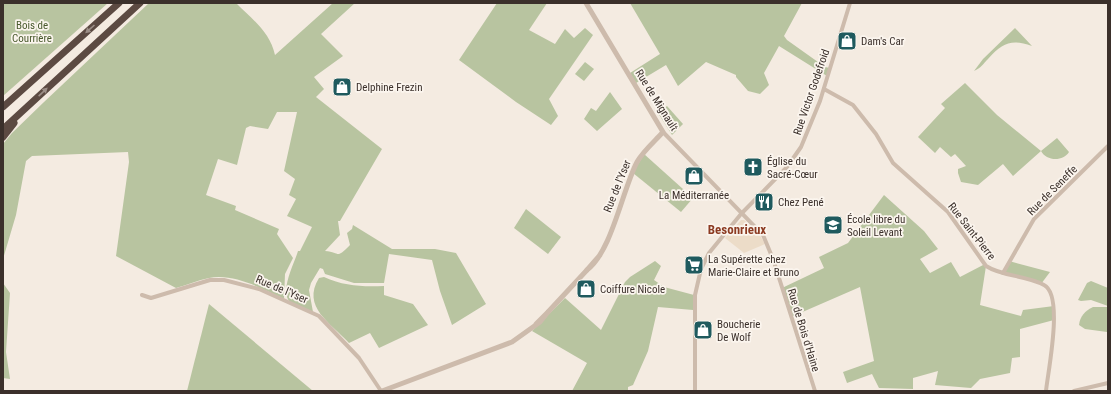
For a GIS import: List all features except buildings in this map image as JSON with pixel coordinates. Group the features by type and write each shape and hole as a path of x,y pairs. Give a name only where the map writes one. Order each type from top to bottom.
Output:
{"highway":[{"path":"3,107 119,3"},
{"path":"3,129 140,3"},
{"path":"3,103 20,91"},
{"path":"3,137 19,114"}],"street":[{"name":"Rue de Mignault","path":"586,3 663,132 741,214"},
{"name":"Rue Victor Godefroid","path":"695,391 695,295 699,273 709,253 741,214 778,177 796,156 807,135 824,89 850,3"},
{"name":"Rue Saint-Pierre","path":"824,89 853,105 876,134 893,162 900,170 948,212 986,266 1003,273 1041,284 1050,291 1054,306 1054,320 1046,391"},
{"name":"Rue de l'Yser","path":"142,295 151,298 210,280 224,280 259,289 318,316 359,358 382,391 512,342 524,335 536,324 600,255 638,162 663,132"},
{"name":"Rue de Seneffe","path":"1003,273 1034,219 1108,146"},
{"name":"Rue de Bois d'Haine","path":"741,214 759,230 767,244 815,391"},
{"path":"1074,391 1108,383"}],"green space":[{"name":"Bois de Courrière","path":"3,3 108,3 3,96"},
{"path":"149,3 236,3 260,26 269,39 275,55 333,3 355,3 321,34 343,56 314,77 324,89 316,97 382,149 340,221 338,221 340,235 325,251 340,254 345,250 350,245 347,233 352,229 353,225 392,249 435,249 456,253 486,304 452,325 440,291 432,260 389,254 384,283 354,283 325,274 323,269 320,268 311,283 309,290 313,312 290,302 286,291 289,276 298,251 300,251 312,227 287,216 296,199 289,195 295,179 284,171 297,112 277,112 268,129 250,126 246,128 237,165 218,159 206,195 236,206 235,210 279,229 277,234 293,258 285,274 284,299 248,283 219,277 201,280 176,288 116,256 129,162 128,152 32,156 26,161 16,215 3,259 3,144 12,133 44,102"},
{"path":"497,3 547,3 529,30 555,44 565,29 574,38 585,28 593,35 549,99 558,116 551,125 516,102 459,60"},
{"path":"630,3 802,3 784,36 787,40 825,67 830,68 827,76 779,46 764,73 769,85 760,94 748,91 736,75 706,62 678,86 666,65 636,83 630,73 660,54"},
{"path":"1015,28 1032,46 1013,43 1003,46 993,53 980,67 974,71 983,59"},
{"path":"585,62 594,69 584,81 575,74"},
{"path":"965,83 997,115 1041,151 1013,176 1003,164 978,185 961,182 958,169 966,166 955,154 951,157 940,147 935,153 918,137 945,108 941,104"},
{"path":"610,92 622,109 597,131 584,119 591,108 596,111"},
{"path":"667,106 683,124 672,135 658,113"},
{"path":"1057,138 1069,152 1059,159 1055,159 1047,157 1041,151"},
{"path":"644,154 693,198 681,212 633,173"},
{"path":"884,195 924,231 938,249 920,259 930,273 951,262 960,277 985,264 986,266 980,305 1021,316 1023,310 1054,306 1054,320 1020,329 1020,357 1012,358 1010,373 980,379 971,388 935,385 938,371 913,378 913,389 879,388 872,374 847,383 843,372 874,361 860,287 791,317 782,288 824,268 819,257 848,243"},
{"path":"526,209 561,237 548,254 514,228"},
{"path":"655,261 661,266 654,280 664,287 694,295 693,310 658,307 648,351 633,385 628,387 628,391 572,391 587,363 532,331 565,298 601,330 625,282 630,277"},
{"path":"1009,261 1050,272 1041,284 1003,273"},
{"path":"324,277 353,285 384,286 384,295 413,304 428,325 379,348 370,333 349,343 320,314 316,306 314,288 319,278"},
{"path":"1091,281 1108,288 1108,306 1091,300 1078,300 1087,283"},
{"path":"3,283 10,293 6,352 10,379 3,378"},
{"path":"209,304 313,391 187,391"},
{"path":"1093,307 1108,307 1107,332 1085,329 1079,325 1083,314"}],"shaded area":[{"path":"741,220 744,220 758,232 765,244 744,253 725,238"}],"place":[{"name":"Dam's Car","path":"847,41"},
{"name":"Delphine Frezin","path":"342,87"},
{"name":"Église du Sacré-Cœur","path":"753,167"},
{"name":"La Méditerranée","path":"694,176"},
{"name":"Chez Pené","path":"764,202"},
{"name":"École libre du Soleil Levant","path":"833,225"},
{"name":"La Supérette chez Marie-Claire et Bruno","path":"694,265"},
{"name":"Coiffure Nicole","path":"586,289"},
{"name":"Boucherie De Wolf","path":"703,330"}],"district":[{"name":"Besonrieux","path":"737,229"}]}
